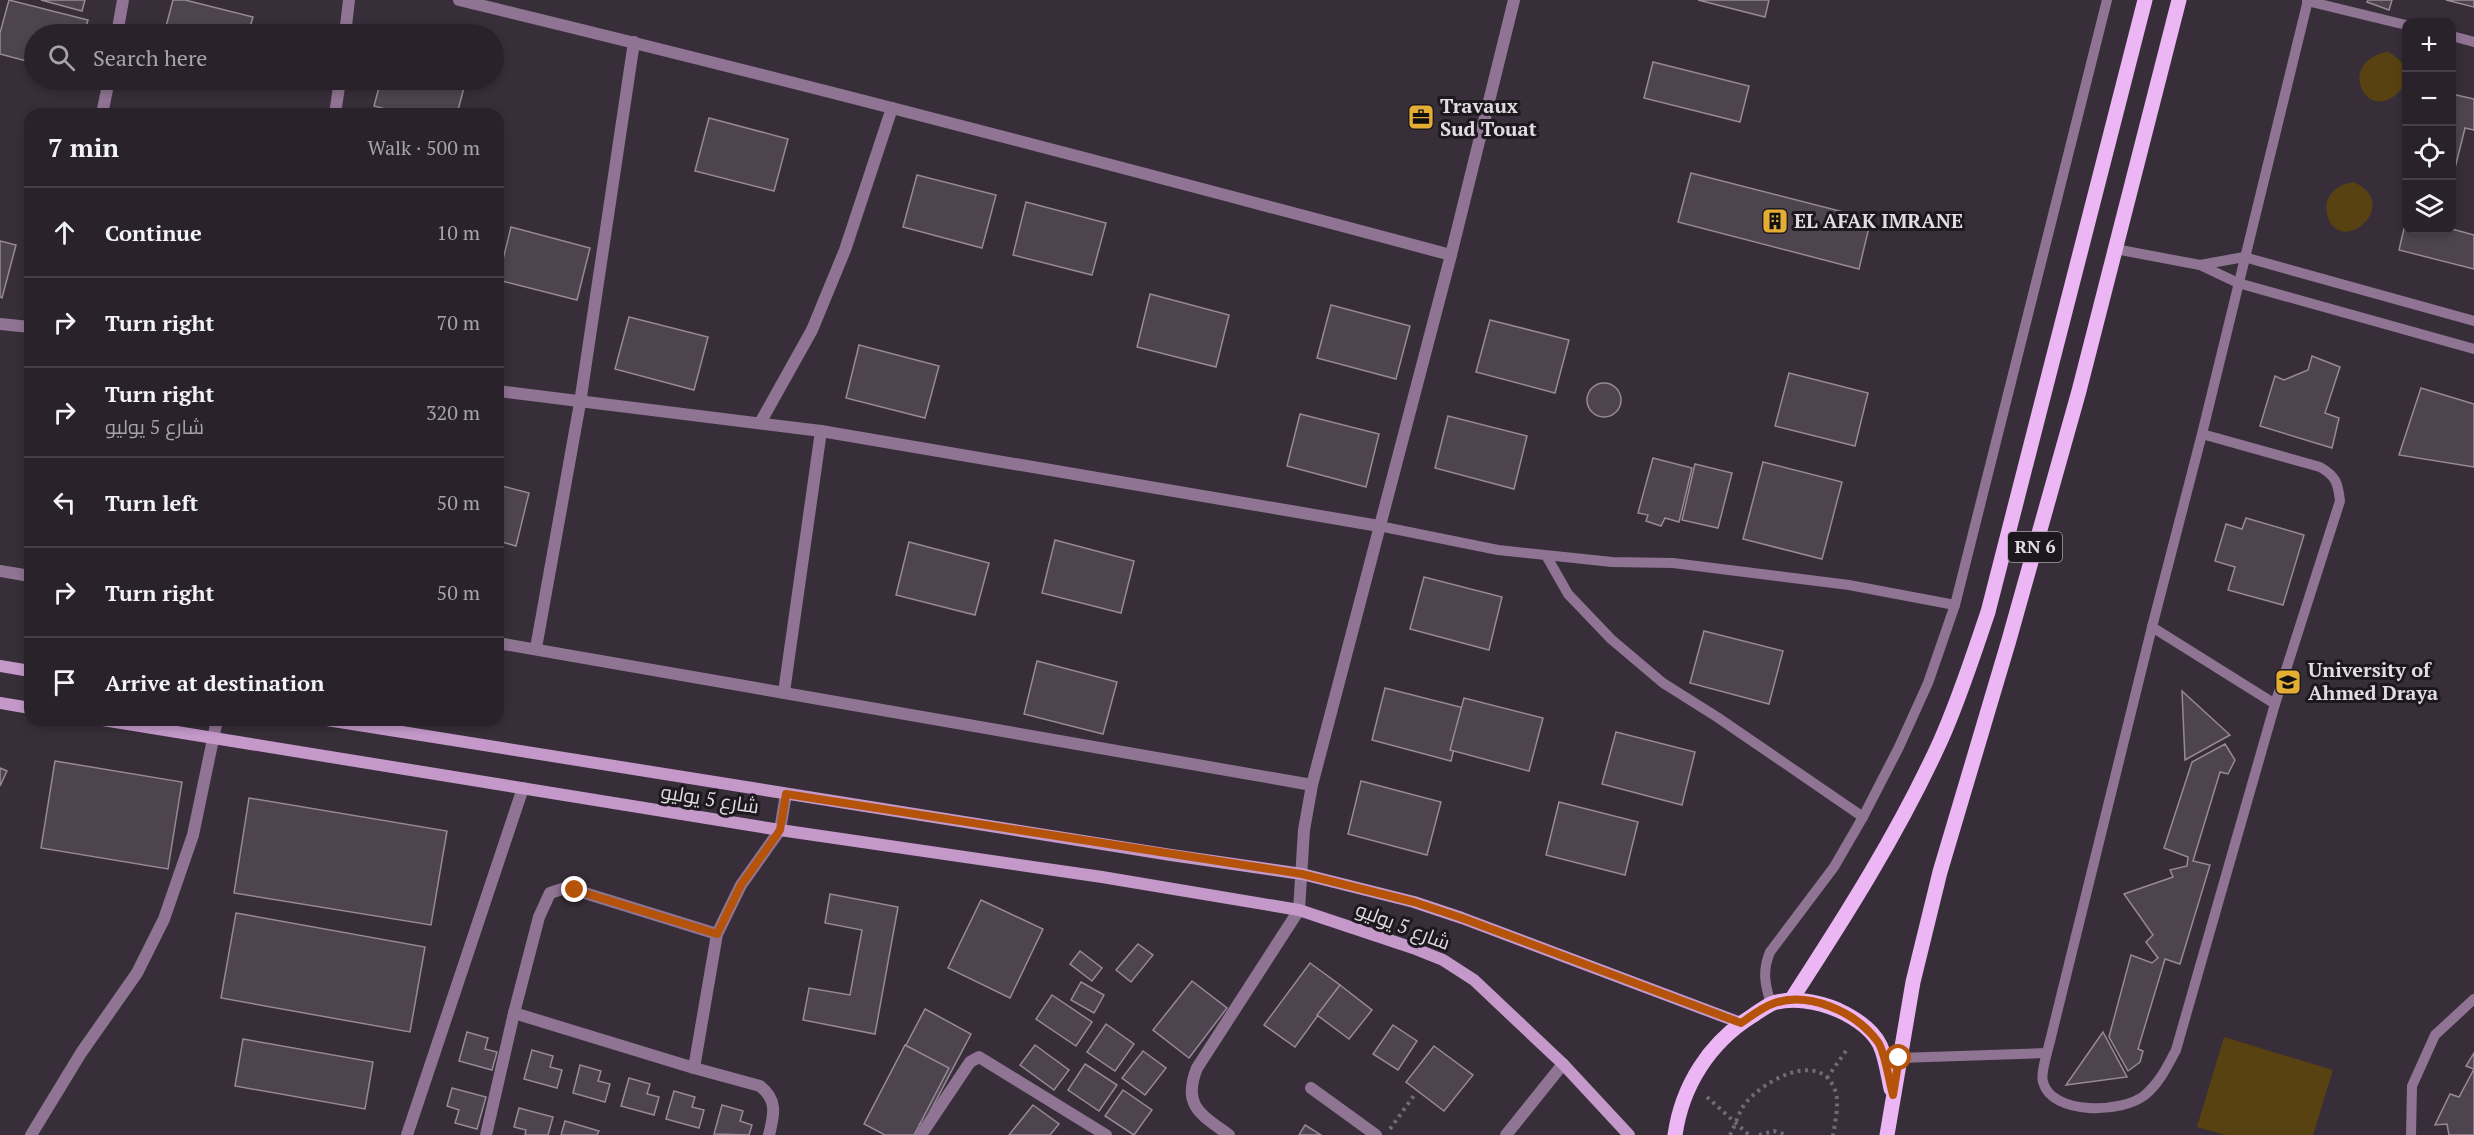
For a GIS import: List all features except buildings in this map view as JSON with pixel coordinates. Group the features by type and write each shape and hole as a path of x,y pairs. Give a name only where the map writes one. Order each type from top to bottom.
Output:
{"main road":[{"name":"RN 6","path":"1791,1000 1868,879 1922,780 1961,690 1988,612 2145,0"},
{"name":"RN 6","path":"1887,1135 1913,982 1940,872 2009,640 2079,391 2179,0"},
{"path":"0,666 24,670"},
{"path":"0,704 24,707"},
{"name":"شارع 5 يوليو","path":"140,726 780,830 1091,876 1299,910 1443,960 1474,980 1563,1064 1629,1135"},
{"name":"شارع 5 يوليو","path":"364,726 1302,874 1414,902 1462,918 1741,1023"},
{"name":"RN 6","path":"1675,1135 1678,1111 1689,1086 1710,1051 1741,1023 1771,1004 1791,1000 1825,1005 1855,1017 1879,1044 1893,1095"}],"street":[{"path":"119,24 123,0"},
{"path":"346,24 349,0"},
{"path":"459,0 892,108 1451,255"},
{"path":"1228,1135 1207,1120 1191,1100 1190,1085 1197,1068 1299,910 1304,830 1312,785 1337,698 1379,526 1451,255 1514,0"},
{"path":"536,648 580,403 634,42"},
{"path":"103,108 107,90"},
{"path":"336,108 339,90"},
{"path":"760,423 812,330 845,250 892,108"},
{"path":"0,324 24,326"},
{"path":"504,392 821,431 1379,526"},
{"path":"784,692 821,431"},
{"path":"0,571 24,575"},
{"path":"504,644 1312,785"},
{"path":"31,1135 81,1053 137,973 164,919 192,835 216,726"},
{"path":"407,1135 523,788"},
{"path":"694,1068 717,934 741,885 780,830 786,794"},
{"path":"486,1135 514,1012 539,917 550,893 562,889 575,890 717,934"},
{"path":"514,1012 760,1086 769,1093 775,1110 769,1135"},
{"path":"921,1135 970,1062 979,1057 1106,1135"},
{"path":"1506,1135 1563,1064"},
{"path":"1311,1088 1376,1135"}],"lane":[{"path":"1771,1004 1764,976 1765,964 1770,952 1834,867 1863,817 1928,684 1955,605 2107,0"},
{"path":"2202,434 2320,467 2332,474 2338,483 2340,501 2275,704 2176,1050 2161,1078 2144,1095 2129,1104 2106,1109 2076,1105 2058,1100 2048,1092 2042,1080 2047,1053 2202,434 2307,1 2402,24"},
{"path":"2456,37 2474,42"},
{"path":"2115,249 2200,265 2238,283 2474,349"},
{"path":"2200,265 2244,257 2474,321"},
{"path":"1379,526 1498,550 1547,557 1612,562 1673,563 1849,585 1955,605"},
{"path":"1547,557 1568,594 1611,639 1663,683 1717,717 1863,817"},
{"path":"2152,627 2275,704"},
{"path":"2411,1135 2412,1086 2435,1035 2474,999"},
{"path":"1899,1058 2047,1053"}],"path":[{"path":"1827,1078 1848,1048"},
{"path":"1730,1135 1744,1106 1759,1091 1779,1077 1804,1070 1817,1072 1827,1078 1836,1094 1833,1135"},
{"path":"1386,1135 1415,1094"},
{"path":"1707,1096 1749,1135"},
{"path":"1759,1135 1774,1131 1786,1135"}],"shaded area":[{"path":"2388,52 2401,62 2402,87 2398,93 2388,99 2378,101 2368,98 2359,80 2366,63"},
{"path":"2354,182 2367,192 2372,203 2371,214 2355,230 2344,232 2335,228 2328,217 2327,203 2336,189"},
{"path":"2224,1037 2333,1070 2313,1135 2225,1135 2197,1127"}],"place":[{"name":"Travaux Sud Touat","path":"1421,117"},
{"name":"EL AFAK IMRANE","path":"1775,221"},
{"name":"University of Ahmed Draya","path":"2288,682"}],"route":[{"path":"575,890 717,934 741,885 780,830 786,794 1302,874 1414,902 1462,918 1741,1023 1771,1004 1791,1000 1825,1005 1855,1017 1879,1044 1893,1095 1899,1058"}]}
